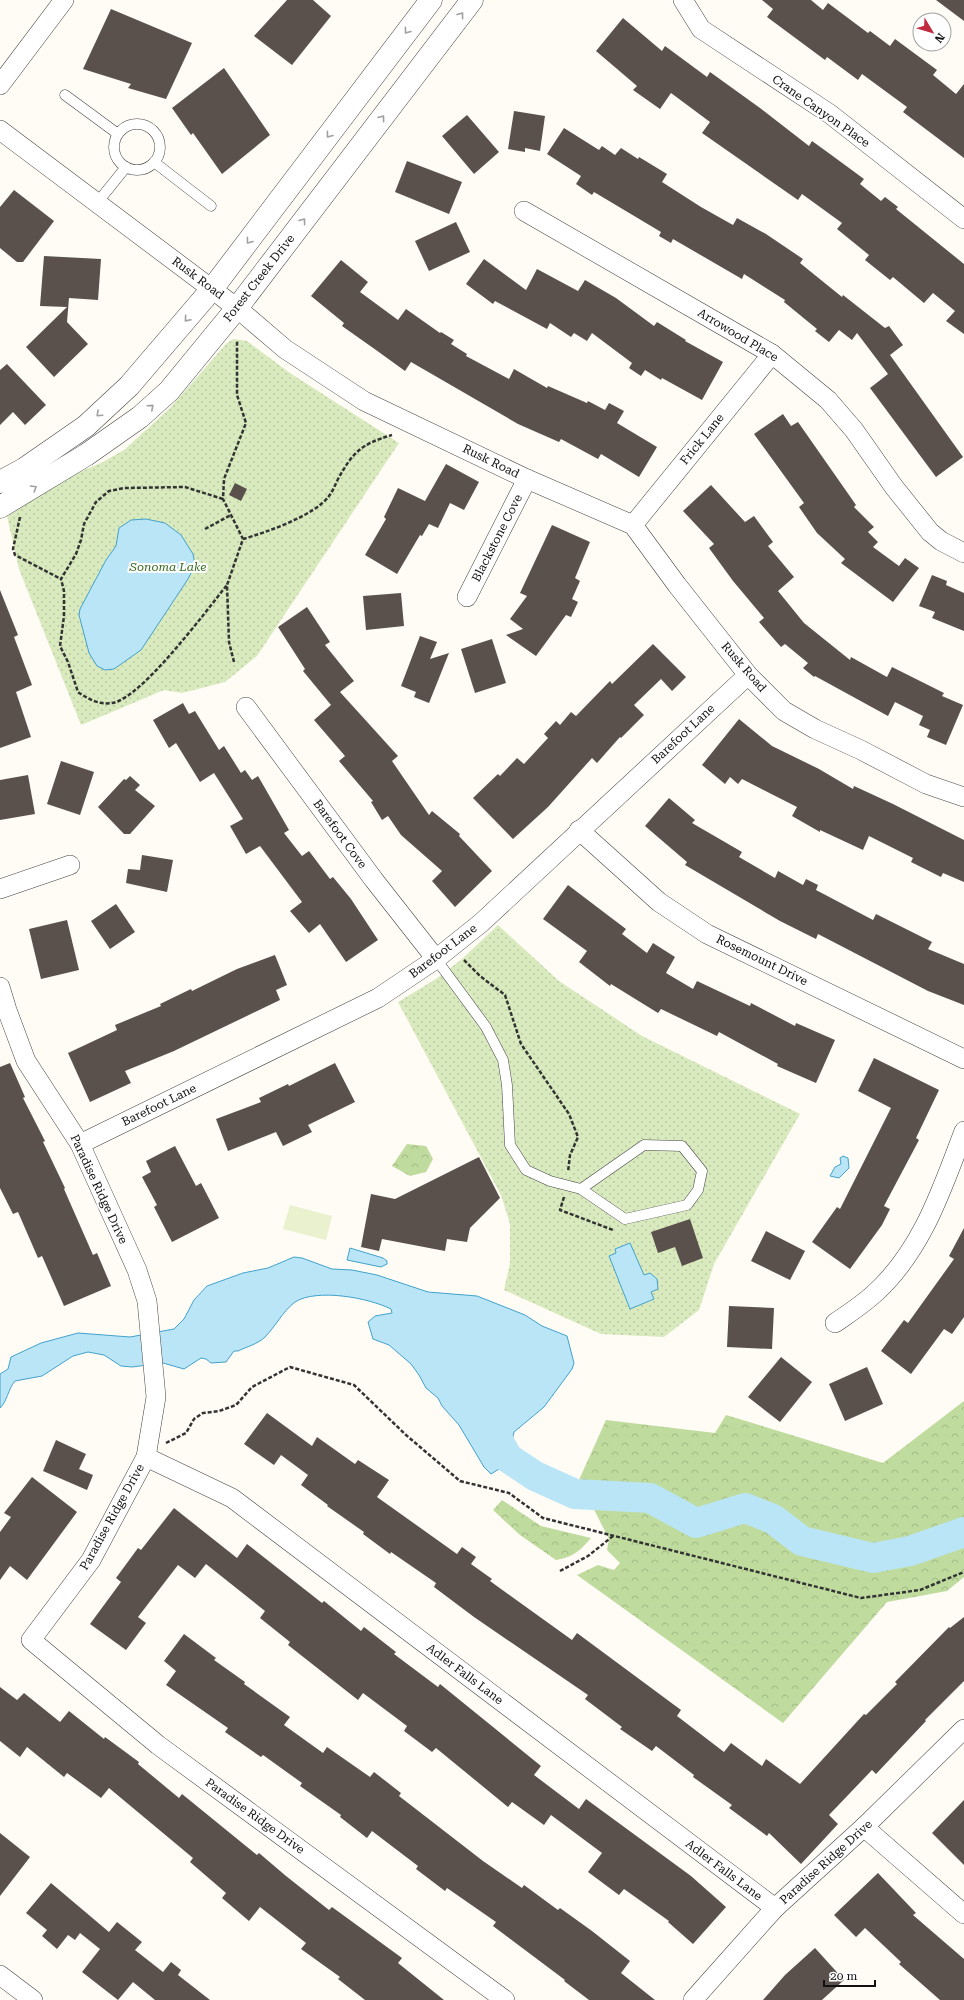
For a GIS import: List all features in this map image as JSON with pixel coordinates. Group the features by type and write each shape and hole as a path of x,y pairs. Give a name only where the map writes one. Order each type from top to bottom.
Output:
{"street":[{"path":"0,85 64,0"},
{"path":"0,482 24,469 92,421 129,386 212,290 431,0"},
{"name":"Forest Creek Drive","path":"0,507 86,455 140,417 169,391 237,308 472,0"},
{"name":"Crane Canyon Place","path":"683,0 701,29 830,114 964,219"},
{"name":"Rusk Road","path":"0,130 237,308 285,349 364,401 527,478 633,525 677,585 748,674 784,711 815,729 861,750 926,784 964,797"},
{"name":"Arrowood Place","path":"524,211 772,354 828,400 854,430 894,487 930,532 941,541 964,553"},
{"name":"Frick Lane","path":"633,525 772,354"},
{"name":"Blackstone Cove","path":"468,596 527,478"},
{"name":"Barefoot Lane","path":"80,1144 378,998 436,959 481,923 748,674"},
{"name":"Barefoot Cove","path":"246,707 374,880 436,959"},
{"name":"Rosemount Drive","path":"579,830 660,902 707,934 964,1059"},
{"path":"0,889 70,865"},
{"name":"Paradise Ridge Drive","path":"0,987 26,1061 80,1144 137,1270 147,1301 156,1397 146,1454 91,1560 31,1640 158,1745 505,2000"},
{"path":"835,1323 874,1294 905,1260 933,1212 964,1131"},
{"name":"Adler Falls Lane","path":"146,1454 232,1498 775,1908"},
{"name":"Paradise Ridge Drive","path":"694,2000 775,1908 864,1827 964,1729"},
{"path":"864,1827 964,1914"},
{"path":"0,1975 32,2000"}],"lane":[{"path":"65,96 118,134"},
{"path":"137,124 151,129 159,141 158,156 154,162 141,170 126,167 120,162 114,148 115,140 123,128 137,124"},
{"path":"154,162 211,206"},
{"path":"97,203 126,167"},
{"path":"436,959 486,1027 503,1060 507,1085 510,1145 526,1170 566,1186 581,1189 625,1219 686,1206 698,1190 702,1171 682,1146 644,1145 581,1189"}],"path":[{"path":"234,662 229,642 227,586 243,539 223,499 224,479 246,423 238,395 237,340"},
{"path":"243,539 288,523 314,508 329,496 355,452 374,440 392,435"},
{"path":"223,499 185,487 124,488 109,492 96,502 84,524 81,540 76,554 61,579 64,591 64,616 60,646 68,662 78,692 92,702 112,704 132,695 152,676 227,586"},
{"path":"20,515 13,549 15,555 61,579"},
{"path":"205,529 231,515"},
{"path":"464,960 480,976 505,995 521,1044 569,1114 578,1137 570,1155 566,1186 560,1210 613,1230"},
{"path":"146,1454 186,1433 194,1419 203,1413 219,1411 236,1405 252,1387 290,1367 354,1385 406,1434 460,1481 509,1492 542,1518 861,1598 920,1590 964,1572"},
{"path":"560,1571 588,1556 613,1536"}],"green space":[{"name":"Sonoma Lake","path":"233,339 247,341 290,373 399,443 257,656 225,682 182,693 164,690 81,725 19,569 7,516 77,473 101,463 124,450 170,408 226,344"},
{"path":"498,925 559,981 642,1036 800,1114 714,1264 699,1310 664,1337 601,1334 504,1290 510,1263 510,1224 501,1195 398,1002 436,979 462,959"},
{"path":"407,1144 426,1146 433,1159 426,1172 410,1176 392,1166"},
{"path":"290,1205 332,1216 326,1240 283,1229"},
{"path":"964,1401 964,1577 947,1591 887,1602 783,1723 577,1575 598,1565 614,1570 620,1563 607,1550 609,1539 579,1480 606,1420 715,1433 726,1415 883,1463"},
{"path":"502,1500 541,1526 591,1538 576,1553 556,1560 520,1535 493,1510"}],"water":[{"path":"146,519 165,523 181,535 193,554 195,565 188,579 141,650 114,669 105,670 97,666 89,653 79,615 80,609 106,560 116,546 119,528 131,520"},
{"path":"843,1156 848,1158 849,1168 839,1178 830,1176 835,1167 841,1164 840,1158"},
{"path":"630,1243 644,1275 650,1273 657,1279 658,1289 651,1292 654,1299 630,1309 609,1256 616,1253 615,1249"},
{"path":"350,1248 383,1258 387,1261 387,1264 381,1267 347,1260"},
{"path":"294,1257 302,1258 332,1269 352,1270 377,1275 428,1292 477,1296 525,1315 542,1326 567,1336 574,1363 572,1369 544,1407 514,1432 508,1458 499,1469 491,1474 484,1467 459,1425 442,1406 438,1398 426,1388 411,1364 389,1345 373,1339 368,1322 375,1316 392,1313 391,1309 370,1301 343,1296 316,1296 295,1302 286,1310 265,1337 259,1342 238,1351 234,1351 226,1362 211,1363 206,1359 201,1358 184,1369 163,1363 132,1367 121,1366 104,1355 88,1352 73,1356 42,1376 15,1381 0,1408 0,1374 8,1369 11,1357 41,1343 78,1333 130,1337 174,1329 184,1319 194,1300 207,1286 243,1273 268,1268"}],"building":[{"path":"287,0 313,0 331,16 292,65 254,36"},
{"path":"762,0 811,0 823,10 828,3 868,33 870,31 890,46 895,39 937,70 933,75 956,94 964,84 964,158 903,112 907,107 862,74 858,80 827,57 825,60 767,17 773,9"},
{"path":"936,0 964,0 964,21"},
{"path":"111,9 192,43 166,99 128,88 131,84 83,69"},
{"path":"623,18 662,51 665,46 707,77 710,72 809,146 812,141 864,179 860,184 881,201 885,197 898,207 896,209 964,264 964,334 946,321 955,311 933,293 924,303 893,277 890,280 865,260 869,255 837,229 842,223 802,194 798,200 702,133 710,122 671,93 660,109 633,90 637,86 596,51"},
{"path":"224,68 270,135 222,174 193,133 191,135 172,108"},
{"path":"514,111 545,116 540,151 525,148 525,152 508,149"},
{"path":"467,115 499,152 474,174 442,136"},
{"path":"564,128 599,150 602,146 615,155 621,148 638,159 639,157 667,174 662,182 701,207 733,225 737,218 766,234 803,259 800,263 842,297 843,295 885,328 889,326 903,345 890,355 963,457 936,477 870,388 888,374 857,333 852,340 839,330 829,342 815,331 817,329 784,302 785,300 744,274 742,279 673,239 671,243 659,236 661,232 594,192 592,195 576,184 581,176 547,154"},
{"path":"407,161 462,182 449,214 395,192"},
{"path":"14,190 54,221 23,262 17,262 0,248 0,207"},
{"path":"456,222 470,252 429,271 415,241"},
{"path":"44,256 101,259 98,300 69,298 67,322 88,344 54,377 26,347 67,307 40,306"},
{"path":"484,259 526,290 537,269 578,291 585,280 616,298 654,326 657,322 686,340 685,341 723,362 702,400 662,378 661,380 645,370 641,376 629,368 632,363 592,333 587,341 574,333 571,337 550,323 547,329 495,301 493,304 466,284"},
{"path":"341,260 368,282 360,292 398,320 406,309 440,333 441,332 454,340 451,344 467,354 466,356 509,379 514,369 547,388 548,386 587,403 588,401 605,410 609,403 624,411 617,423 657,447 639,477 601,454 598,459 561,439 559,442 518,424 411,362 405,371 342,326 344,323 311,296"},
{"path":"7,364 46,405 25,425 13,412 0,425 0,370"},
{"path":"783,414 791,426 798,422 856,505 854,507 874,527 868,532 878,542 873,547 899,566 905,558 919,568 893,602 841,563 845,559 817,533 799,507 804,503 754,434"},
{"path":"446,464 479,482 464,510 450,503 438,528 429,524 422,536 420,535 397,574 365,555 386,519 384,517 398,488 425,501"},
{"path":"235,483 247,489 241,501 229,495"},
{"path":"711,485 745,522 754,516 773,542 768,546 794,577 778,591 804,623 850,660 851,657 887,677 892,667 944,693 942,696 963,705 946,745 927,737 930,730 919,725 923,716 895,702 888,716 815,676 814,677 803,668 808,663 785,644 781,647 759,622 764,618 733,581 709,548 714,544 683,511"},
{"path":"552,525 590,542 575,578 580,581 572,599 578,602 571,617 566,615 536,656 506,635 523,629 510,619 527,596 520,593"},
{"path":"932,575 947,581 946,585 964,593 964,631 932,618 935,612 919,606"},
{"path":"0,590 18,635 14,637 32,685 16,692 31,737 0,748"},
{"path":"401,593 404,626 366,630 363,596"},
{"path":"307,607 330,642 325,645 354,681 340,692 398,756 392,761 429,815 432,811 460,834 459,836 492,871 455,907 432,881 442,871 401,835 388,816 382,820 371,802 373,801 339,761 345,756 314,720 331,705 303,671 305,669 278,627"},
{"path":"420,636 437,642 430,659 449,653 429,703 414,697 416,692 401,686"},
{"path":"492,639 506,683 475,693 461,649"},
{"path":"653,644 686,677 672,691 661,679 634,705 644,715 621,738 620,737 597,763 592,758 548,807 513,839 473,798 498,774 500,776 517,758 524,764 548,738 544,734 556,721 560,725 571,712 576,716 610,681 612,684"},
{"path":"183,703 189,714 195,711 219,750 224,746 241,773 245,770 252,780 258,776 289,830 284,833 302,856 309,851 330,879 333,877 351,899 378,940 346,962 320,924 309,933 290,911 302,902 260,846 246,854 230,826 243,819 214,773 200,782 176,743 169,748 153,720"},
{"path":"739,719 772,746 819,769 853,789 854,786 964,840 964,882 943,873 941,877 911,862 913,858 869,836 863,850 820,830 820,832 792,816 797,807 742,779 738,784 730,777 725,784 702,765"},
{"path":"61,761 94,772 80,815 47,804"},
{"path":"28,775 35,814 0,820 0,780"},
{"path":"130,776 140,785 135,790 155,806 130,834 124,834 98,807 124,779 126,780"},
{"path":"669,798 695,820 692,823 742,852 739,857 775,878 778,871 803,885 806,879 818,885 816,890 873,920 876,914 932,942 928,949 964,964 964,1005 928,991 818,934 816,939 780,921 685,865 687,862 645,826"},
{"path":"142,855 173,860 167,892 126,883 128,869 140,870"},
{"path":"568,885 626,929 622,934 647,953 653,943 675,957 666,973 693,989 697,981 750,1006 751,1003 795,1026 796,1023 835,1040 816,1083 777,1066 778,1064 719,1032 717,1036 661,1009 658,1013 611,984 610,986 579,962 587,951 543,919"},
{"path":"116,904 135,932 110,949 91,921"},
{"path":"67,920 79,970 41,979 29,929"},
{"path":"275,955 287,985 276,990 280,1000 174,1051 125,1071 131,1083 90,1102 68,1053 117,1030 115,1025 161,1006 160,1004 191,989 192,991 237,969"},
{"path":"874,1058 939,1090 916,1138 919,1140 884,1206 890,1209 882,1225 850,1269 812,1242 837,1207 840,1209 891,1108 858,1091"},
{"path":"10,1063 25,1097 23,1098 45,1141 43,1142 65,1188 64,1189 93,1255 97,1253 111,1286 64,1306 42,1256 38,1258 18,1212 13,1214 0,1188 0,1067"},
{"path":"335,1063 355,1102 308,1125 312,1132 283,1146 276,1132 228,1151 216,1119 261,1102 259,1098 288,1084 289,1086"},
{"path":"175,1146 196,1186 201,1183 219,1218 172,1242 154,1207 157,1205 142,1177 151,1172 146,1161"},
{"path":"479,1157 500,1198 470,1228 467,1242 447,1239 445,1251 382,1239 379,1251 361,1247 371,1194 395,1199"},
{"path":"690,1219 703,1258 682,1266 675,1247 658,1253 651,1232"},
{"path":"964,1228 964,1317 952,1334 944,1329 911,1374 881,1351 904,1320 908,1323 954,1259 949,1256"},
{"path":"766,1231 805,1251 790,1280 751,1261"},
{"path":"729,1306 774,1308 772,1349 727,1347"},
{"path":"781,1357 812,1382 780,1422 748,1397"},
{"path":"867,1367 883,1404 845,1421 829,1384"},
{"path":"267,1413 312,1446 317,1437 355,1464 358,1460 389,1480 377,1497 457,1554 462,1547 476,1557 471,1564 492,1579 490,1581 572,1640 577,1633 681,1710 677,1716 724,1752 731,1743 762,1766 766,1759 800,1784 864,1714 866,1715 897,1684 895,1682 949,1627 950,1628 964,1617 964,1681 925,1720 926,1721 876,1774 872,1770 829,1815 838,1824 801,1864 769,1833 767,1836 729,1808 732,1805 693,1777 694,1775 656,1746 652,1751 620,1729 622,1727 585,1699 588,1695 474,1617 434,1587 436,1583 391,1552 390,1554 363,1534 364,1532 327,1506 328,1505 301,1485 308,1475 281,1455 274,1465 244,1444"},
{"path":"56,1440 86,1454 79,1469 93,1475 87,1490 43,1471"},
{"path":"32,1477 77,1512 27,1580 10,1566 0,1580 0,1532 11,1517 4,1513"},
{"path":"174,1508 237,1558 247,1544 322,1603 324,1601 361,1631 364,1627 396,1652 394,1654 438,1687 440,1684 541,1766 534,1775 579,1809 586,1799 691,1876 726,1907 693,1944 668,1922 669,1921 624,1889 619,1895 588,1872 602,1853 551,1815 544,1825 512,1802 508,1807 436,1748 432,1752 404,1731 407,1726 363,1693 358,1700 288,1645 290,1642 260,1618 265,1611 206,1564 195,1578 178,1565 138,1617 146,1623 126,1650 90,1624 121,1582 116,1578 138,1548 141,1550"},
{"path":"184,1634 216,1658 214,1660 245,1682 244,1684 290,1717 284,1725 323,1753 327,1747 370,1777 374,1772 401,1793 399,1796 483,1861 522,1888 524,1885 558,1910 560,1908 592,1931 630,1961 621,1973 655,2000 589,2000 493,1926 496,1922 447,1888 445,1891 416,1869 418,1866 372,1831 367,1838 340,1817 341,1815 300,1786 302,1783 263,1755 261,1757 225,1732 228,1728 166,1685 176,1671 164,1661"},
{"path":"0,1687 17,1700 24,1693 60,1722 69,1711 104,1739 105,1737 139,1762 138,1764 179,1798 182,1794 257,1855 259,1853 329,1910 332,1907 402,1958 398,1963 444,2000 365,2000 338,1979 340,1977 301,1949 306,1943 260,1907 249,1921 222,1898 226,1893 190,1862 193,1858 109,1788 101,1798 67,1773 64,1777 27,1747 20,1757 0,1741"},
{"path":"964,1800 964,1865 932,1833"},
{"path":"0,1833 30,1857 0,1896"},
{"path":"878,1873 916,1913 913,1915 964,1959 964,2000 940,2000 899,1964 901,1962 865,1928 856,1937 834,1915"},
{"path":"51,1883 109,1932 117,1922 142,1942 135,1950 163,1972 171,1962 181,1970 178,1975 210,2000 155,2000 133,1982 118,2000 82,1972 100,1949 80,1933 75,1940 68,1935 57,1949 42,1936 47,1930 26,1913"},
{"path":"815,1948 844,1980 822,2000 763,2000 785,1975"}],"waterway":[{"path":"487,1421 508,1458 535,1476 575,1494 650,1498 696,1523 745,1508 773,1519 802,1541 873,1558 910,1551 964,1532"}]}
